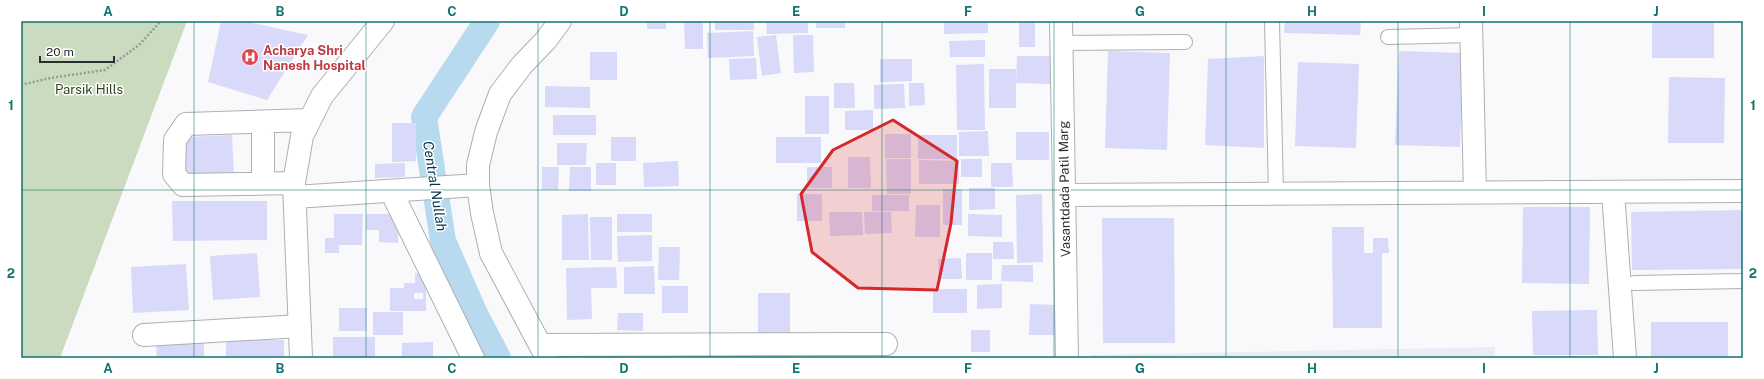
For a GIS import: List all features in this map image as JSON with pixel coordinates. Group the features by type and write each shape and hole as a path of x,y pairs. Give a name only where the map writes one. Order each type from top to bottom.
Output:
{"street":[{"path":"301,358 295,190 302,136 322,96 383,21"},
{"path":"468,185 478,165 500,94 522,65 546,40 560,21"},
{"name":"Vasantdada Patil Marg","path":"1061,21 1067,358"},
{"path":"1472,28 1475,193"},
{"path":"309,120 186,124 175,140 174,174 183,185 263,184 295,190 391,191 468,185"},
{"path":"263,122 263,184"},
{"path":"468,185 482,213 491,254 544,352 886,344"},
{"path":"391,191 473,358"},
{"path":"1064,195 1743,191"},
{"path":"1612,192 1625,358"},
{"path":"144,335 300,326"}],"lane":[{"path":"1272,21 1276,194"},
{"path":"1388,37 1472,28"},
{"path":"1061,43 1185,42"},
{"path":"1634,283 1743,281"}],"path":[{"path":"21,84 105,70 139,45 161,21"}],"highlighted area":[{"path":"893,120 957,161 951,223 937,290 858,288 812,252 801,194 833,150"}],"shaded area":[{"path":"1495,347 1495,358 1091,358 1091,355"}],"green space":[{"name":"Parsik Hills","path":"21,21 187,21 60,358 21,358"}],"building":[{"path":"221,21 244,21 308,35 267,100 208,82"},
{"path":"647,21 666,21 666,29 647,29"},
{"path":"684,21 703,21 703,49 685,49"},
{"path":"715,21 754,21 754,30 715,30"},
{"path":"766,21 808,21 808,33 767,34"},
{"path":"816,21 845,21 845,28 816,28"},
{"path":"944,21 988,21 988,33 944,34"},
{"path":"1019,21 1035,21 1035,47 1019,47"},
{"path":"1285,21 1361,21 1360,35 1284,33"},
{"path":"1652,21 1714,21 1714,58 1652,58"},
{"path":"753,31 754,56 708,58 707,33"},
{"path":"776,35 781,73 762,76 757,37"},
{"path":"793,35 813,35 814,72 794,73"},
{"path":"985,40 985,57 950,57 949,41"},
{"path":"1108,51 1170,53 1167,150 1105,148"},
{"path":"1399,51 1463,53 1460,147 1395,145"},
{"path":"590,52 617,52 617,80 590,80"},
{"path":"1017,56 1050,56 1050,84 1016,83"},
{"path":"1264,56 1264,148 1205,145 1208,59"},
{"path":"756,58 757,79 730,80 729,59"},
{"path":"880,59 912,59 912,81 880,82"},
{"path":"1298,62 1359,64 1356,148 1295,146"},
{"path":"984,64 985,130 957,130 956,65"},
{"path":"989,69 1016,69 1016,108 989,108"},
{"path":"1669,77 1725,78 1724,143 1668,143"},
{"path":"834,83 854,83 855,108 834,108"},
{"path":"909,83 924,83 925,105 909,106"},
{"path":"904,84 905,108 874,109 874,85"},
{"path":"545,86 590,87 590,108 545,107"},
{"path":"805,96 829,96 829,134 805,134"},
{"path":"873,110 873,130 845,130 845,111"},
{"path":"553,115 596,115 596,135 553,135"},
{"path":"392,123 416,123 416,161 392,162"},
{"path":"988,131 989,156 959,156 959,132"},
{"path":"1016,132 1049,132 1049,160 1016,160"},
{"path":"885,134 911,134 911,158 885,158"},
{"path":"232,135 234,176 185,178 185,137"},
{"path":"918,135 957,135 957,159 918,159"},
{"path":"611,137 636,137 636,161 611,161"},
{"path":"776,137 821,137 821,163 776,163"},
{"path":"557,143 587,143 586,165 557,165"},
{"path":"848,157 870,157 871,188 848,188"},
{"path":"886,159 911,159 911,194 887,194"},
{"path":"961,159 982,159 982,177 961,177"},
{"path":"919,160 959,161 959,184 919,184"},
{"path":"678,161 679,186 644,187 643,163"},
{"path":"405,163 405,177 375,178 375,164"},
{"path":"596,163 616,163 616,185 596,185"},
{"path":"991,163 1012,163 1013,187 991,187"},
{"path":"542,167 559,167 558,190 542,190"},
{"path":"570,167 591,167 591,191 569,191"},
{"path":"807,167 832,167 832,188 807,188"},
{"path":"969,188 995,188 995,209 969,210"},
{"path":"943,189 962,189 962,225 943,225"},
{"path":"797,194 822,194 822,221 797,221"},
{"path":"1042,194 1043,262 1017,263 1016,195"},
{"path":"872,195 909,195 909,211 872,211"},
{"path":"172,201 267,201 267,240 173,241"},
{"path":"916,205 940,205 940,237 915,237"},
{"path":"1523,207 1590,207 1589,284 1522,283"},
{"path":"1743,210 1743,269 1632,270 1631,212"},
{"path":"829,212 862,212 863,235 830,236"},
{"path":"864,212 891,212 892,233 865,234"},
{"path":"334,214 363,214 362,245 339,245 339,253 325,253 325,238 334,238"},
{"path":"366,214 398,214 398,243 379,242 379,230 366,230"},
{"path":"588,214 589,260 562,260 562,215"},
{"path":"617,214 652,214 652,232 617,232"},
{"path":"968,214 1002,215 1002,237 968,236"},
{"path":"590,217 612,217 612,260 591,260"},
{"path":"1102,218 1174,218 1175,343 1103,343"},
{"path":"1332,227 1364,227 1364,253 1373,253 1373,238 1388,238 1389,253 1382,253 1382,328 1333,328"},
{"path":"652,235 652,261 618,262 617,236"},
{"path":"993,242 1013,242 1014,259 993,259"},
{"path":"659,247 680,247 679,280 658,280"},
{"path":"257,253 260,297 213,300 210,256"},
{"path":"966,253 992,253 992,280 966,280"},
{"path":"961,258 962,279 939,279 938,259"},
{"path":"186,264 189,310 133,313 131,267"},
{"path":"1002,265 1033,265 1033,282 1001,281"},
{"path":"654,266 655,294 624,294 624,267"},
{"path":"616,267 617,288 591,288 592,319 567,320 566,268"},
{"path":"415,273 423,273 423,283 426,283 426,311 390,311 390,288 404,288 404,283 415,283","holes":["414,293 423,293 423,299 414,299"]},
{"path":"1002,284 1002,308 977,309 977,285"},
{"path":"662,286 688,286 688,313 662,313"},
{"path":"933,289 967,289 967,313 933,313"},
{"path":"758,293 790,293 790,338 758,338"},
{"path":"1030,304 1056,305 1055,335 1029,335"},
{"path":"339,308 367,308 367,331 339,331"},
{"path":"1597,310 1598,355 1533,355 1532,311"},
{"path":"373,312 403,312 403,335 373,335"},
{"path":"618,313 643,313 643,331 617,330"},
{"path":"1651,322 1728,322 1728,358 1651,358"},
{"path":"971,330 990,330 990,352 971,352"},
{"path":"333,337 375,337 375,358 333,358"},
{"path":"226,340 284,340 284,358 226,358"},
{"path":"433,342 433,358 402,358 402,343"},
{"path":"204,343 204,358 157,358 156,345"},
{"path":"733,353 789,353 789,358 733,358"}],"waterway":[{"name":"Central Nullah","path":"487,21 424,117 443,241 475,314 498,358"}],"place":[{"name":"Acharya Shri Nanesh Hospital","path":"250,57"}]}
